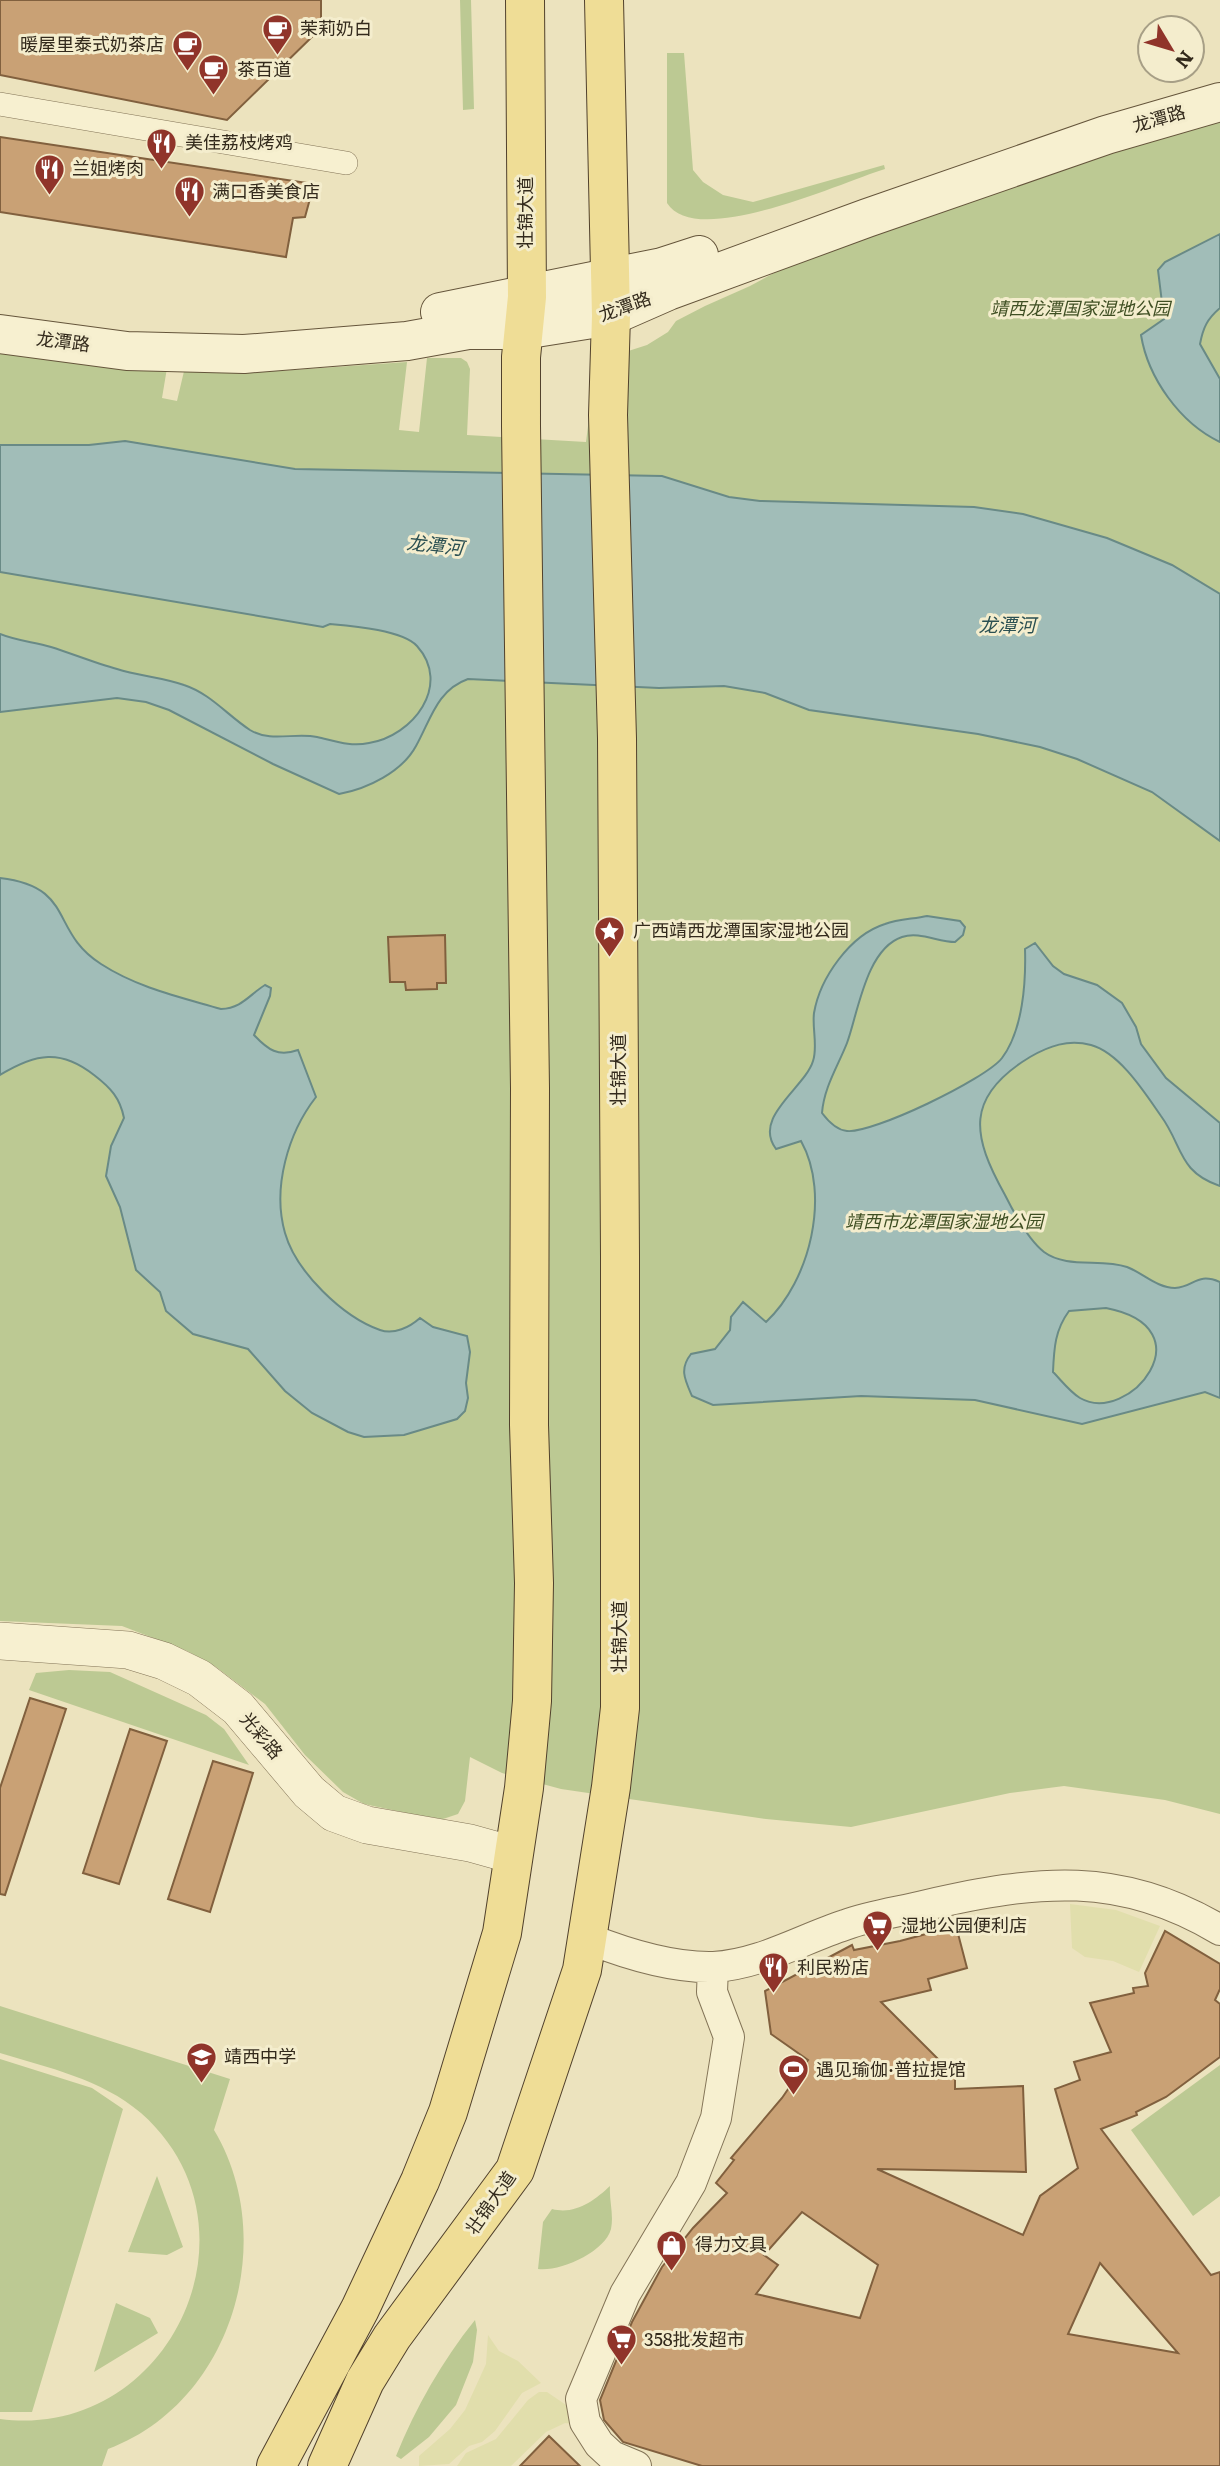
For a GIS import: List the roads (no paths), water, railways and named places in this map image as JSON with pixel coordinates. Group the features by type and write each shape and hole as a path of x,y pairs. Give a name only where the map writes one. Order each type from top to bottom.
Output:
{"main road":[{"name":"壮锦大道","path":"513,1855 524,1788 532,1701 534,1583 529,1412 530,1088 522,426 525,313 525,0"},
{"path":"604,0 611,316"},
{"name":"龙潭路","path":"0,334 127,351 244,355 407,341 468,330 525,313 609,276 662,267 1220,81"},
{"name":"龙潭路","path":"0,317 126,334 241,336 525,313 611,316 679,286 867,218 1106,135 1220,102"},
{"name":"壮锦大道","path":"327,2466 365,2381 393,2337 515,2170 575,1995 589,1939 620,1708 617,738 608,415 611,316"},
{"path":"276,2466 360,2309 420,2181 448,2112 502,1933 513,1855"}],"street":[{"path":"0,104 346,163"},
{"name":"光彩路","path":"0,1641 128,1650 164,1661 199,1678 238,1708 309,1792 334,1813 367,1825 459,1841 513,1855"},
{"path":"589,1939 631,1955 713,1967 767,1955 871,1916 1041,1884 1142,1894 1181,1907 1220,1930"},
{"path":"636,2466 612,2456 599,2444 585,2422 581,2399 625,2294 691,2183 716,2118 729,2037 712,1992 713,1967"}],"water":[{"path":"1220,234 1220,308 1206,324 1200,344 1220,379 1220,442 1192,423 1168,398 1151,367 1141,335 1164,319 1158,270 1165,262"},
{"name":"龙潭河","path":"125,441 295,469 662,476 729,497 760,501 974,507 1023,514 1107,538 1172,565 1220,594 1220,841 1152,792 1077,759 1040,747 978,734 809,710 765,693 724,686 659,688 468,679 457,684 442,698 416,746 402,764 383,778 339,794 273,764 169,710 146,702 117,698 0,712 0,634 125,671 184,685 211,699 250,730 267,736 308,736 349,744 369,743 400,730 413,720 423,706 429,692 427,661 417,646 400,636 351,626 330,624 323,627 0,572 0,445 89,445"},
{"path":"0,878 24,883 41,891 52,900 74,938 85,951 101,964 144,986 221,1009 240,1004 265,985 271,988 254,1035 274,1051 285,1053 298,1050 316,1097 290,1144 282,1180 281,1216 291,1248 299,1263 323,1291 366,1324 380,1330 396,1331 420,1318 433,1327 467,1336 470,1352 466,1383 468,1398 465,1411 457,1419 404,1435 364,1437 348,1432 312,1413 285,1391 248,1349 193,1334 166,1311 160,1292 136,1270 120,1207 106,1176 111,1146 124,1118 114,1094 82,1067 59,1058 37,1058 0,1075"},
{"path":"927,916 960,921 965,927 963,935 955,942 908,935 890,944 880,954 865,983 847,1043 828,1085 822,1113 839,1129 860,1130 928,1104 992,1067 1002,1058 1015,1034 1024,991 1025,949 1035,943 1053,966 1064,974 1097,985 1122,1003 1136,1027 1141,1044 1166,1078 1220,1123 1220,1186 1206,1180 1189,1166 1161,1116 1122,1065 1102,1049 1083,1043 1059,1045 1037,1053 1009,1072 994,1087 984,1103 980,1119 986,1154 1022,1226 1038,1247 1053,1257 1074,1262 1117,1264 1168,1287 1182,1287 1200,1279 1220,1282 1220,1398 1205,1392 1082,1424 975,1400 861,1396 713,1405 692,1396 684,1370 691,1354 715,1349 730,1330 731,1317 743,1302 766,1322 781,1305 804,1261 815,1211 810,1163 801,1141 776,1149 770,1137 775,1114 813,1061 814,1013 823,986 839,960 860,938 885,924","holes":["1106,1308 1136,1319 1152,1334 1156,1353 1150,1371 1137,1387 1119,1399 1099,1403 1080,1398 1053,1372 1056,1340 1069,1311"]}],"place":[{"name":"茉莉奶白","path":"277,56"},
{"name":"暖屋里泰式奶茶店","path":"187,72"},
{"name":"茶百道","path":"214,97"},
{"name":"美佳荔枝烤鸡","path":"162,170"},
{"name":"兰姐烤肉","path":"49,196"},
{"name":"满口香美食店","path":"189,219"},
{"name":"广西靖西龙潭国家湿地公园","path":"610,958"},
{"name":"湿地公园便利店","path":"878,1953"},
{"name":"利民粉店","path":"774,1995"},
{"name":"靖西中学","path":"201,2084"},
{"name":"遇见瑜伽·普拉提馆","path":"793,2097"},
{"name":"得力文具","path":"672,2272"},
{"name":"358批发超市","path":"621,2367"}],"park label":[{"name":"靖西龙潭国家湿地公园","path":"1080,309"},
{"name":"靖西市龙潭国家湿地公园","path":"944,1222"}]}
